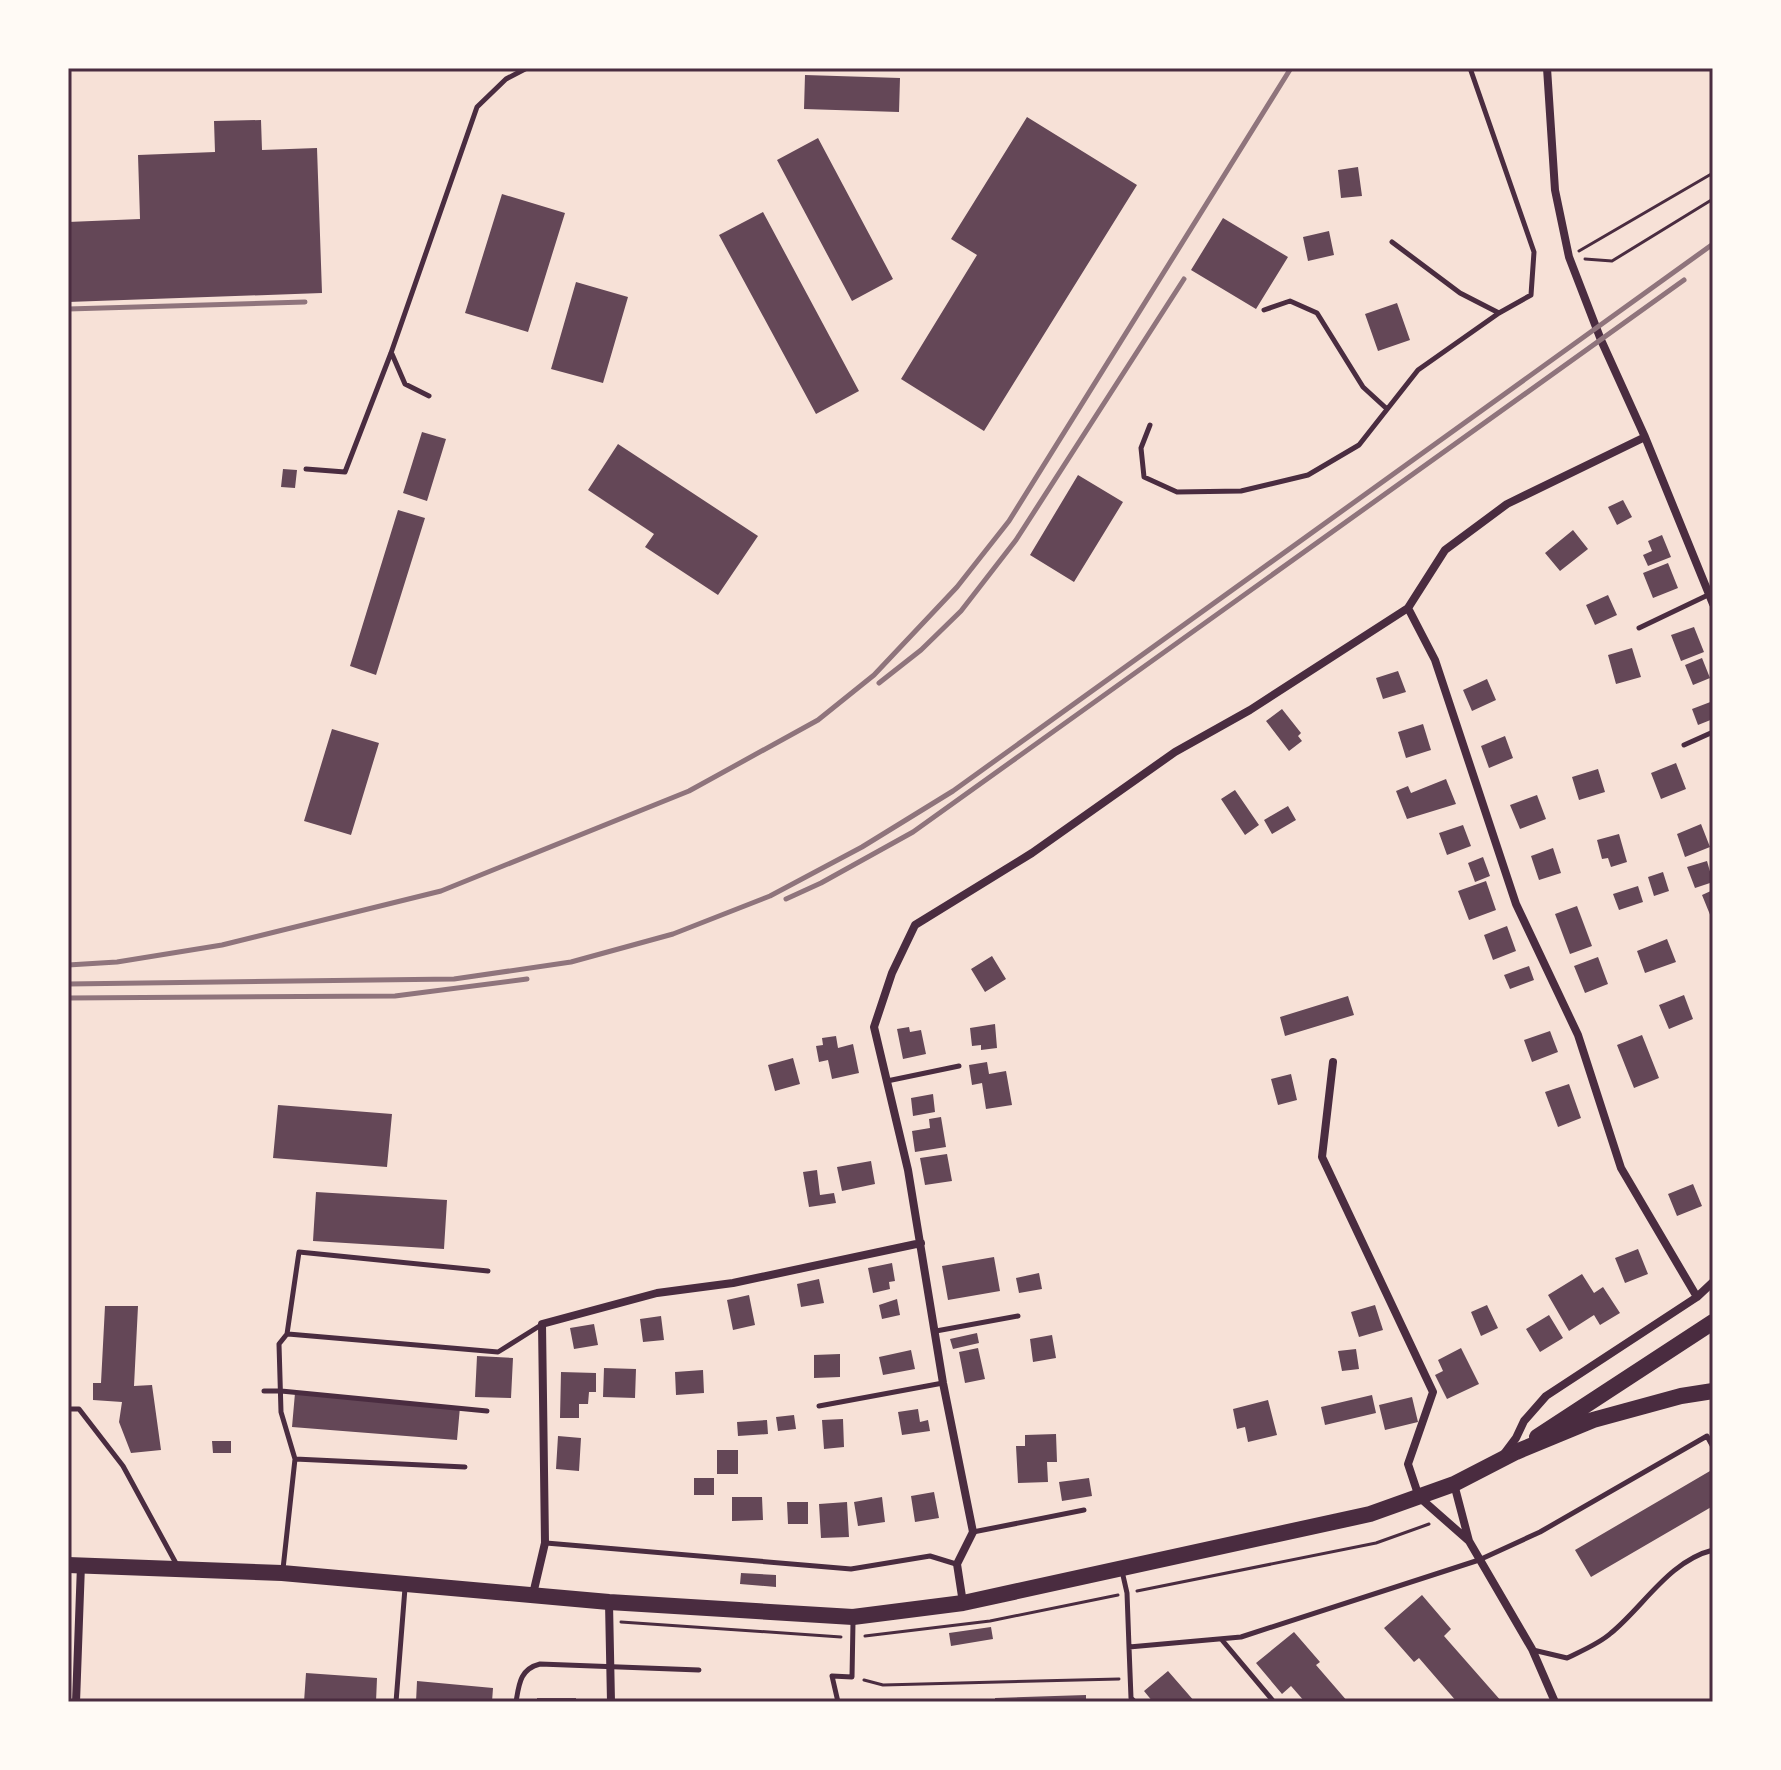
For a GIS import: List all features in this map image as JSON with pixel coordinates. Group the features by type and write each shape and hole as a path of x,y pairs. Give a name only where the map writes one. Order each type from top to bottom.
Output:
{"main road":[{"path":"75,1565 282,1573 609,1602 853,1617 963,1603 1370,1514 1454,1484 1516,1452 1576,1409 1713,1322"},
{"path":"1516,1452 1621,1411 1713,1391"}],"street":[{"path":"1547,68 1555,190 1569,257 1711,599"},
{"path":"963,1603 957,1564 973,1532 943,1383 908,1170 874,1027 892,973 915,925 1032,853 1175,752 1250,710 1408,608 1445,550 1507,504 1645,437"},
{"path":"1408,608 1435,660 1516,904 1578,1035 1621,1168 1697,1297"},
{"path":"1333,1062 1322,1157 1433,1392 1408,1464 1419,1497 1469,1541"},
{"path":"533,1594 545,1543 542,1324 657,1293 733,1283 921,1243"},
{"path":"1493,1465 1546,1396 1697,1297 1713,1282"},
{"path":"1454,1484 1469,1541 1532,1649 1555,1702"},
{"path":"75,1565 76,1702"},
{"path":"609,1602 611,1702"}],"lane":[{"path":"306,469 345,472 391,353 477,107 506,79 527,68"},
{"path":"1150,425 1141,448 1144,477 1177,492 1241,491 1308,475 1359,445 1418,370 1499,313 1531,295 1534,252 1470,68"},
{"path":"1392,242 1460,293 1499,313"},
{"path":"1264,310 1290,301 1317,313 1363,387 1387,409"},
{"path":"391,353 405,384 429,396"},
{"path":"1639,628 1711,599"},
{"path":"1684,745 1713,732"},
{"path":"887,1081 959,1066"},
{"path":"282,1573 295,1459 281,1412 279,1344 287,1334 299,1252 488,1271"},
{"path":"936,1331 1018,1316"},
{"path":"287,1334 498,1352 542,1324"},
{"path":"819,1406 943,1383"},
{"path":"264,1391 487,1411"},
{"path":"68,1409 79,1409 123,1466 181,1571"},
{"path":"1129,1647 1241,1637 1479,1560 1540,1532 1707,1436 1713,1447"},
{"path":"295,1459 465,1467"},
{"path":"973,1532 1084,1510"},
{"path":"545,1543 851,1569 930,1556 957,1564"},
{"path":"1532,1649 1567,1658 1608,1636 1636,1611 1660,1582 1699,1554 1713,1550"},
{"path":"1121,1570 1127,1593 1133,1701"},
{"path":"396,1702 405,1583"},
{"path":"838,1702 832,1676 852,1677 853,1617"},
{"path":"1221,1639 1274,1702"},
{"path":"516,1702 520,1678 529,1667 540,1664 699,1670"}],"path":[{"path":"1569,257 1713,173"},
{"path":"1569,257 1612,261 1651,240 1713,199"},
{"path":"852,1677 883,1685 1130,1679"}],"building":[{"path":"805,75 900,78 899,112 804,109"},
{"path":"1027,117 1137,185 984,431 901,379 977,255 951,239"},
{"path":"261,120 262,150 317,148 322,293 68,302 68,222 140,219 138,155 215,152 214,121"},
{"path":"818,138 893,279 852,301 777,160"},
{"path":"1358,167 1362,196 1341,198 1338,170"},
{"path":"502,194 565,213 528,332 465,313"},
{"path":"763,212 859,391 816,414 719,235"},
{"path":"1223,218 1288,257 1256,309 1191,270"},
{"path":"1329,231 1334,255 1308,261 1303,237"},
{"path":"576,282 628,297 603,383 551,369"},
{"path":"1397,303 1410,340 1378,351 1365,314"},
{"path":"422,432 446,439 427,501 403,493"},
{"path":"618,444 758,536 718,595 645,547 654,534 588,490"},
{"path":"283,469 297,470 295,488 281,487"},
{"path":"1078,475 1123,502 1074,582 1030,555"},
{"path":"1623,500 1632,517 1617,525 1608,507"},
{"path":"398,510 425,518 376,675 350,666"},
{"path":"1573,530 1588,549 1560,571 1545,553"},
{"path":"1662,535 1671,557 1648,566 1643,555 1652,551 1648,541"},
{"path":"1668,563 1678,588 1653,598 1643,573"},
{"path":"1608,595 1617,615 1595,625 1586,605"},
{"path":"1694,627 1704,652 1681,661 1671,635"},
{"path":"1632,648 1641,677 1616,684 1608,655"},
{"path":"1702,658 1710,678 1693,685 1685,665"},
{"path":"1398,671 1406,692 1383,699 1376,678"},
{"path":"1487,679 1496,700 1472,711 1463,690"},
{"path":"1713,701 1713,719 1698,725 1692,709"},
{"path":"1282,709 1301,733 1298,736 1302,741 1289,751 1266,721"},
{"path":"1423,724 1431,750 1406,758 1398,732"},
{"path":"332,729 379,743 351,835 304,821"},
{"path":"1505,736 1513,758 1489,768 1481,746"},
{"path":"1676,763 1686,789 1661,799 1651,773"},
{"path":"1598,769 1605,792 1579,800 1572,777"},
{"path":"1446,779 1456,804 1407,819 1396,791 1408,786 1411,793"},
{"path":"1235,790 1259,825 1245,835 1221,799"},
{"path":"1537,795 1546,819 1520,829 1510,805"},
{"path":"1288,806 1296,820 1272,834 1264,820"},
{"path":"1701,824 1710,847 1685,857 1677,834"},
{"path":"1463,825 1471,846 1447,855 1439,833"},
{"path":"1619,834 1627,862 1611,867 1608,858 1602,859 1597,840"},
{"path":"1553,848 1561,873 1539,880 1531,856"},
{"path":"1483,857 1490,876 1475,882 1468,863"},
{"path":"1707,861 1713,882 1695,888 1687,867"},
{"path":"1663,872 1669,891 1654,896 1648,877"},
{"path":"1486,881 1496,910 1469,920 1458,891"},
{"path":"1638,886 1643,902 1619,910 1613,894"},
{"path":"1713,890 1713,922 1702,895"},
{"path":"1577,906 1592,946 1570,954 1555,914"},
{"path":"1507,926 1516,951 1493,960 1484,935"},
{"path":"1667,939 1676,962 1645,973 1637,951"},
{"path":"992,956 1006,979 985,992 971,969"},
{"path":"1598,957 1608,984 1585,993 1574,966"},
{"path":"1529,966 1534,980 1510,989 1504,975"},
{"path":"1684,995 1693,1019 1669,1029 1659,1005"},
{"path":"1348,996 1354,1015 1285,1036 1280,1017"},
{"path":"995,1024 997,1048 981,1050 981,1045 972,1046 970,1028"},
{"path":"909,1027 910,1032 921,1030 926,1054 903,1059 897,1029"},
{"path":"1550,1031 1558,1052 1532,1062 1524,1040"},
{"path":"1642,1035 1659,1078 1634,1088 1617,1045"},
{"path":"836,1036 838,1048 853,1044 859,1073 832,1079 828,1060 819,1062 816,1046 823,1045 822,1038"},
{"path":"793,1058 800,1084 775,1091 768,1065"},
{"path":"987,1062 989,1074 1006,1071 1012,1105 986,1109 982,1083 972,1085 969,1065"},
{"path":"1291,1074 1297,1100 1278,1105 1271,1079"},
{"path":"1569,1084 1581,1118 1558,1127 1545,1092"},
{"path":"933,1094 935,1112 913,1116 911,1098"},
{"path":"278,1105 392,1114 387,1167 273,1158"},
{"path":"941,1117 946,1147 915,1152 912,1131 930,1128 929,1119"},
{"path":"947,1154 952,1181 925,1185 920,1158"},
{"path":"871,1161 875,1184 842,1191 837,1167"},
{"path":"817,1170 820,1195 834,1193 836,1203 809,1207 803,1172"},
{"path":"1693,1184 1702,1206 1677,1216 1668,1194"},
{"path":"316,1192 447,1200 444,1249 313,1241"},
{"path":"1638,1249 1648,1274 1625,1283 1615,1258"},
{"path":"994,1257 1000,1291 948,1300 942,1266"},
{"path":"892,1263 895,1281 889,1282 890,1289 873,1293 868,1268"},
{"path":"1039,1273 1042,1289 1019,1293 1016,1278"},
{"path":"1582,1274 1594,1293 1603,1287 1620,1313 1600,1325 1594,1315 1569,1331 1548,1295"},
{"path":"819,1279 824,1303 801,1307 797,1284"},
{"path":"749,1295 755,1325 733,1330 727,1300"},
{"path":"897,1299 900,1315 882,1319 879,1305"},
{"path":"1375,1305 1383,1330 1359,1337 1351,1312"},
{"path":"1487,1305 1498,1328 1481,1336 1471,1312"},
{"path":"105,1306 138,1306 134,1386 152,1385 161,1450 131,1453 119,1422 122,1402 93,1400 93,1383 101,1383"},
{"path":"1549,1315 1563,1338 1540,1352 1526,1329"},
{"path":"661,1316 664,1340 643,1342 640,1319"},
{"path":"594,1324 598,1345 574,1349 570,1328"},
{"path":"977,1333 979,1343 953,1349 950,1339"},
{"path":"1052,1335 1056,1358 1033,1362 1030,1339"},
{"path":"978,1348 985,1379 965,1383 959,1352"},
{"path":"1461,1348 1479,1384 1447,1399 1435,1375 1443,1371 1438,1360"},
{"path":"1356,1349 1359,1369 1342,1371 1338,1351"},
{"path":"911,1350 915,1369 883,1375 879,1357"},
{"path":"840,1354 840,1377 814,1378 814,1355"},
{"path":"477,1356 513,1358 511,1398 475,1397"},
{"path":"604,1368 636,1369 635,1398 603,1397"},
{"path":"703,1370 704,1393 676,1395 675,1372"},
{"path":"561,1372 596,1373 596,1392 589,1392 588,1404 579,1404 579,1418 560,1418"},
{"path":"295,1393 460,1407 457,1440 292,1427"},
{"path":"1372,1395 1376,1413 1325,1425 1321,1407"},
{"path":"1412,1397 1418,1422 1385,1430 1379,1405"},
{"path":"1268,1400 1277,1435 1248,1442 1245,1427 1237,1429 1233,1409"},
{"path":"918,1409 920,1422 928,1420 930,1431 902,1435 898,1412"},
{"path":"794,1415 796,1429 778,1431 776,1417"},
{"path":"843,1419 844,1447 824,1449 822,1420"},
{"path":"767,1420 768,1434 738,1436 737,1422"},
{"path":"1056,1434 1057,1462 1047,1462 1048,1482 1018,1483 1016,1446 1025,1446 1025,1435"},
{"path":"558,1436 581,1438 579,1471 556,1469"},
{"path":"212,1441 231,1441 231,1453 213,1453"},
{"path":"717,1450 738,1450 738,1474 717,1474"},
{"path":"1710,1471 1713,1475 1713,1506 1591,1577 1575,1550"},
{"path":"694,1478 714,1478 714,1495 694,1495"},
{"path":"1089,1478 1092,1496 1062,1501 1059,1482"},
{"path":"934,1492 939,1518 915,1522 911,1496"},
{"path":"732,1497 762,1497 763,1520 732,1521"},
{"path":"882,1497 885,1522 858,1526 854,1502"},
{"path":"787,1502 808,1502 808,1524 788,1524"},
{"path":"847,1502 849,1537 821,1538 819,1504"},
{"path":"741,1573 776,1575 776,1587 740,1584"},
{"path":"1422,1595 1451,1629 1444,1636 1502,1702 1457,1702 1419,1658 1414,1662 1384,1628"},
{"path":"991,1627 993,1639 951,1646 949,1633"},
{"path":"1294,1632 1320,1662 1316,1665 1348,1702 1305,1702 1291,1686 1282,1694 1256,1663"},
{"path":"1168,1671 1195,1702 1153,1702 1144,1691"},
{"path":"306,1673 377,1678 376,1702 304,1702"},
{"path":"417,1681 493,1688 492,1702 416,1702"},
{"path":"1086,1695 1086,1702 995,1702 995,1698"},
{"path":"537,1698 576,1698 576,1702 537,1702"}],"railway":[{"path":"68,965 117,962 222,945 441,891 689,791 818,720 874,675 957,587 1009,521 1291,68"},
{"path":"68,984 454,979 571,962 673,934 770,896 862,847 953,791 1713,244"},
{"path":"879,683 921,650 961,611 1016,540 1184,279"},
{"path":"786,899 913,832 1684,280"},
{"path":"68,309 305,302"},
{"path":"68,998 395,996 527,979"}]}
